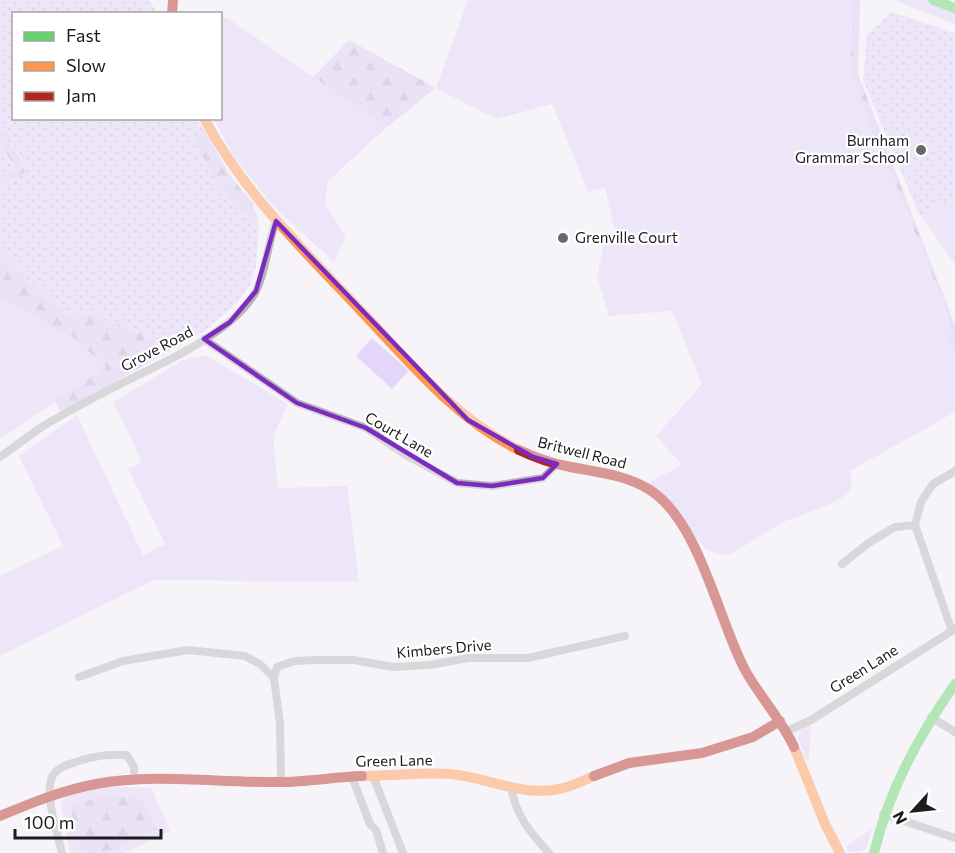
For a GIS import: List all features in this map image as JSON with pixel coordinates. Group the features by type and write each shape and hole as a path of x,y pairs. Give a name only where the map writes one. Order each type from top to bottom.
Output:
{"street":[{"path":"933,0 955,8"},
{"name":"Britwell Road","path":"205,120 238,176 276,221 443,398 468,420 510,447 557,464 621,477 634,482 653,492 669,509 698,559 744,668 784,726 840,853"},
{"name":"Grove Road","path":"0,457 45,425 204,339 230,322 256,291 276,221"},
{"name":"Court Lane","path":"204,339 297,404 366,429 404,454 458,483 492,486 543,478 557,464"},
{"path":"954,630 915,525 921,502 933,484 955,471"},
{"path":"842,564 870,542 895,527 915,525"},
{"name":"Green Lane","path":"0,816 39,800 95,784 134,780 281,782 449,774 478,778 511,788 539,791 560,789 629,763 702,753 784,726 810,720 954,630"},
{"name":"Kimbers Drive","path":"274,678 277,667 294,661 354,660 393,667 429,665 468,658 528,658 625,636"},
{"path":"79,677 123,661 188,650 245,656 260,664 274,678 280,724 281,782"},
{"path":"874,853 883,814 914,745 955,684"},
{"path":"931,717 955,732"},
{"path":"62,853 50,797 50,783 53,774 64,766 84,759 127,755 134,767 134,780"},
{"path":"373,776 403,853"},
{"path":"352,777 370,824 376,830 383,853"},
{"path":"511,788 514,804 525,827 549,853"},
{"path":"883,814 955,838"}],"highlighted area":[{"path":"276,221 468,420 533,457 557,464 543,478 492,486 457,483 366,428 297,403 204,339 230,322 256,291"}],"shaded area":[{"path":"0,0 149,0 156,12 12,12 12,120 198,120 204,129 194,141 207,165 237,207 259,224 256,267 250,285 236,304 205,331 160,343 95,313 71,316 28,281 0,249 0,185 25,173 22,160 0,132"},
{"path":"468,0 853,0 850,72 865,109 874,141 893,178 952,327 947,341 955,350 955,412 850,471 851,488 833,503 788,520 732,553 724,555 707,550 645,484 682,465 656,436 702,384 672,311 609,316 597,277 604,242 617,240 605,188 588,192 552,104 496,119 436,88"},
{"path":"894,0 927,0 955,10 955,24"},
{"name":"Burnham Grammar School","path":"892,12 955,33 955,195 922,218 863,80 867,34"},
{"path":"226,17 387,127 328,181 325,204 346,237 334,262 272,205 232,154 215,120 222,120 222,19"},
{"path":"0,143 16,169 0,177"},
{"path":"955,195 955,264 922,218"},
{"path":"0,299 77,340 106,368 0,439"},
{"path":"372,338 409,371 392,389 356,356"},
{"path":"206,355 288,404 273,437 278,488 347,486 359,582 154,580 0,656 0,576 63,546 19,456 77,415 143,555 165,544 128,469 142,462 113,402 183,360"},
{"path":"811,722 809,760 806,761 798,738 802,726"},
{"path":"151,787 170,831 124,853 70,853 61,802 92,789"},
{"path":"872,828 866,849 849,852 846,847"}],"green space":[{"path":"853,0 860,0 858,74 955,325 955,350 947,341 952,326 893,178 874,141 865,109 850,72"},
{"path":"349,40 436,88 387,127 313,77"},
{"path":"204,129 230,176 252,202 259,224 247,216 228,197 207,165 194,141"},
{"path":"0,132 22,160 25,173 0,185 0,177 15,169 0,143"},
{"path":"0,249 28,281 71,316 95,313 160,343 205,331 61,412 54,401 106,368 77,340 0,299"},
{"path":"106,794 143,799 157,829 110,853 81,853 70,807"}],"traffic: fast":[{"path":"933,0 955,8"},
{"path":"874,853 888,807 906,765 955,684"}],"traffic: slow":[{"path":"205,120 237,171 297,244 434,388 474,422 519,450"},
{"path":"794,747 825,824 840,853"},
{"path":"362,776 450,774 518,789 545,791 568,787 594,776"}],"traffic: jam":[{"path":"172,12 173,0"},
{"path":"519,450 554,463 630,480 650,490 667,505 682,524 706,572 745,670 794,747"},
{"path":"594,776 629,763 702,753 753,737 780,721"},
{"path":"0,816 71,790 119,781 164,779 279,782 362,776"}],"place":[{"name":"Burnham Grammar School","path":"921,150"},
{"name":"Grenville Court","path":"563,238"}]}
